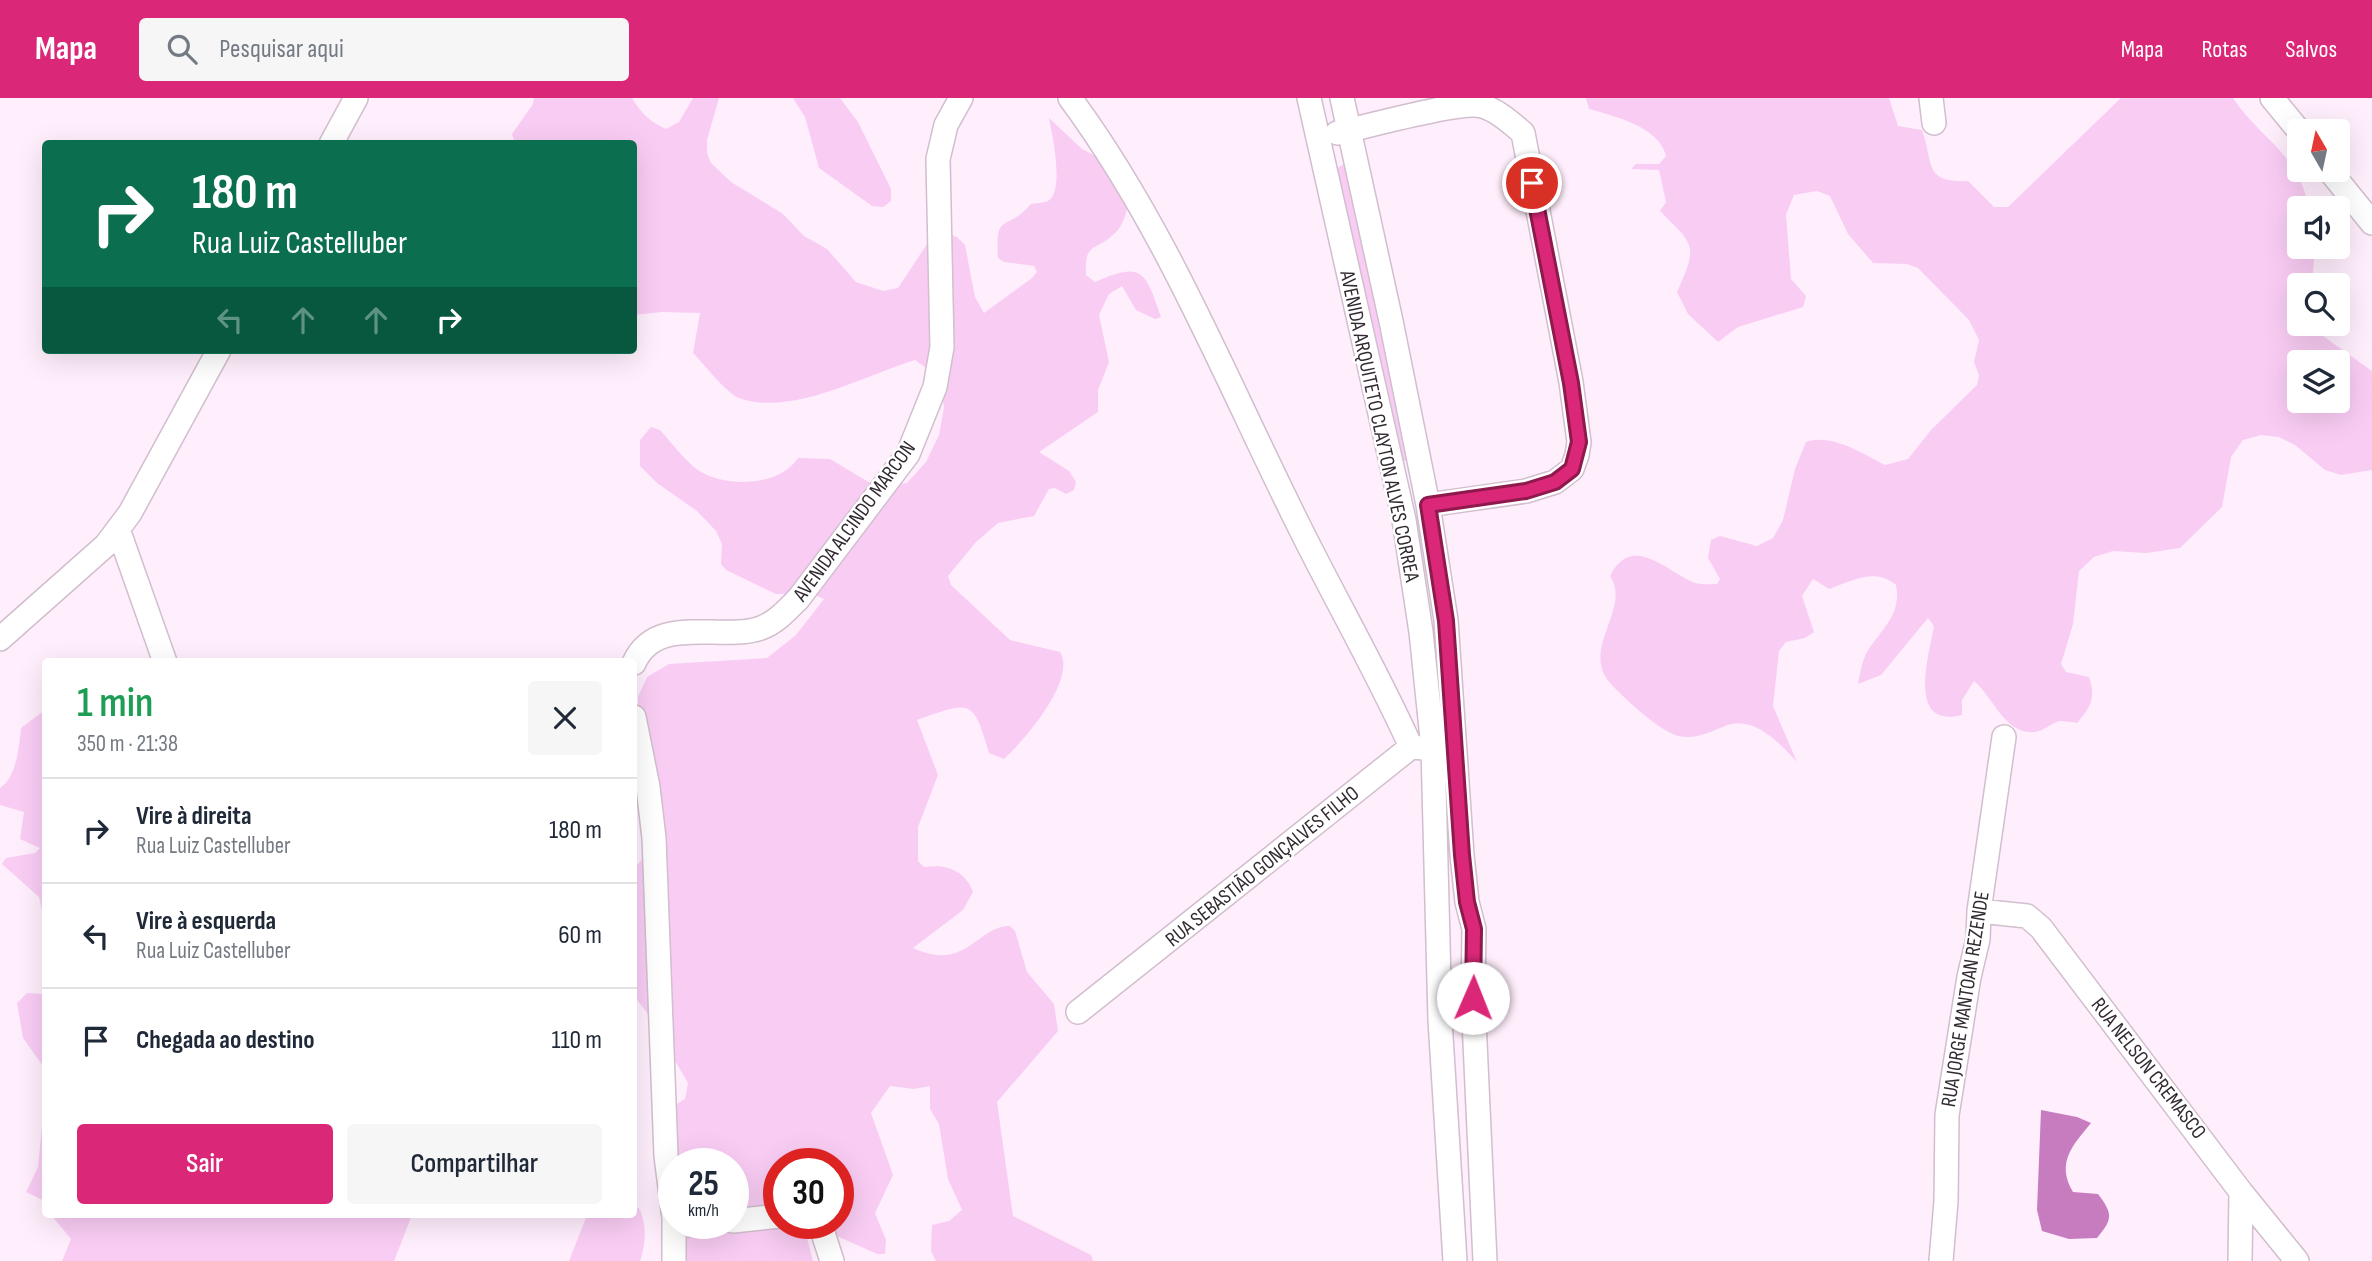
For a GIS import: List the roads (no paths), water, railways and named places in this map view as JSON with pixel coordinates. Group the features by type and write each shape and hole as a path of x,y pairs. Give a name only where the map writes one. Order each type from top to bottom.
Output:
{"street":[{"path":"333,140 356,98"},
{"name":"AVENIDA ALCINDO MARCON","path":"636,658 648,644 673,632 743,632 763,627 783,615 799,598 908,454 936,387 942,347 938,159 946,125 961,98"},
{"path":"1070,98 1106,146 1163,244 1298,524 1386,692 1433,747"},
{"name":"AVENIDA ARQUITETO CLAYTON ALVES CORREA","path":"1309,98 1404,520 1423,644 1433,747 1440,929 1441,1047 1455,1261"},
{"name":"AVENIDA ARQUITETO CLAYTON ALVES CORREA","path":"1342,98 1428,505 1446,621 1433,747 1462,855 1467,902 1474,929 1473,998 1485,1261"},
{"path":"1931,98 1934,123"},
{"path":"2272,98 2289,119"},
{"path":"1317,136 1442,110 1480,105 1500,115 1523,133 1571,383 1579,442 1577,455 1572,469 1555,482 1526,491 1428,505"},
{"path":"2339,182 2372,223"},
{"path":"0,639 106,545 130,513 217,354"},
{"path":"118,528 164,658"},
{"path":"637,732 648,787 654,838 666,1148"},
{"name":"RUA JORGE MANTOAN REZENDE","path":"1941,1261 1947,1201 1947,1115 1969,976 1978,939 1979,911 2004,737"},
{"name":"RUA SEBASTIÃO GONÇALVES FILHO","path":"1078,1012 1433,747"},
{"path":"1437,859 1448,853 1462,855"},
{"name":"RUA NELSON CREMASCO","path":"1979,911 2027,916 2041,928 2241,1192 2297,1261"},
{"path":"1440,929 1455,934 1474,929"},
{"path":"2240,1261 2241,1192"},
{"path":"674,1239 674,1261"},
{"path":"825,1239 832,1261"}]}
